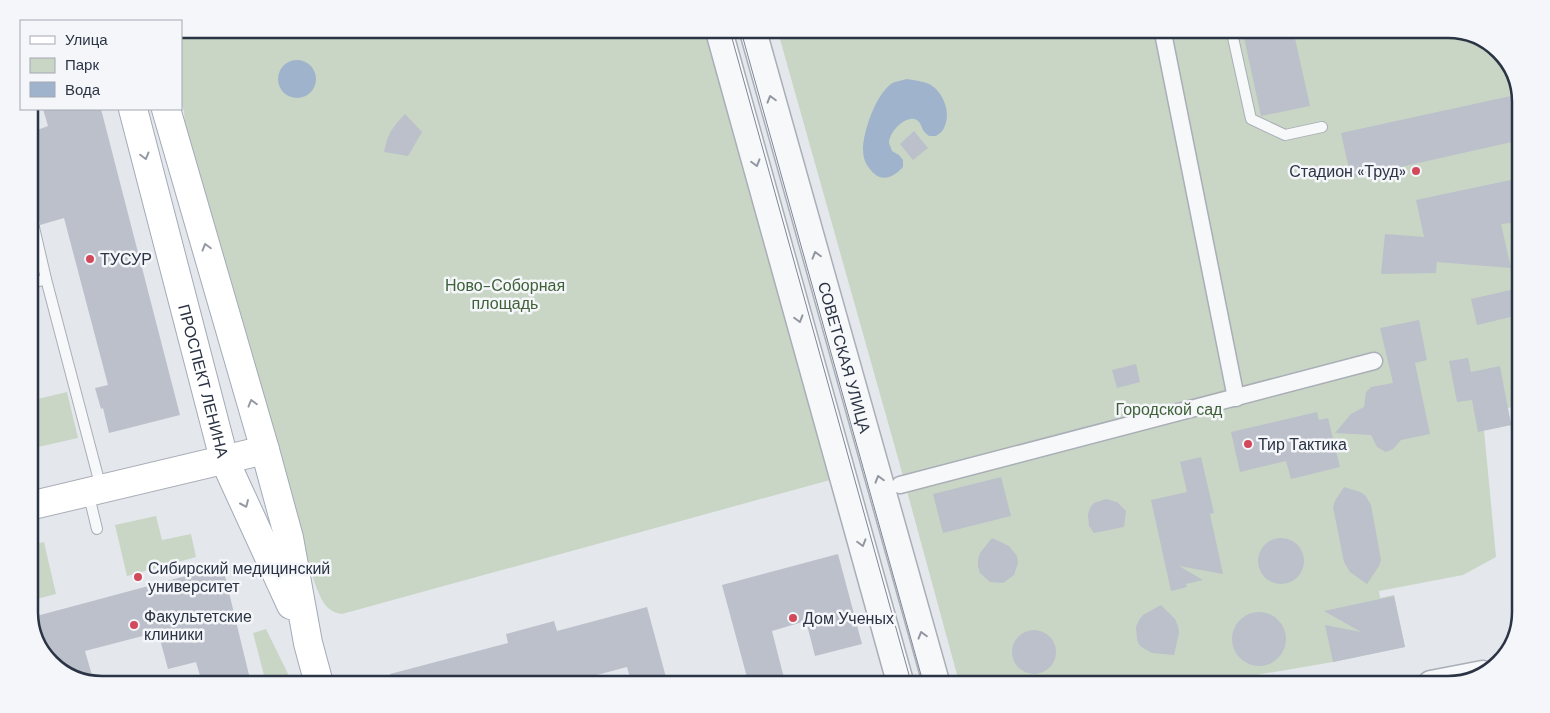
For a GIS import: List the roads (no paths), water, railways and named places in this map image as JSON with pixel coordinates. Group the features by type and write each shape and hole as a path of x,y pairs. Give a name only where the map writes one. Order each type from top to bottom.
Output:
{"main road":[{"name":"ПРОСПЕКТ ЛЕНИНА","path":"132,110 224,459 308,643"},
{"name":"ПРОСПЕКТ ЛЕНИНА","path":"166,110 289,538 308,643 317,676"},
{"path":"38,504 265,450"}],"street":[{"name":"СОВЕТСКАЯ УЛИЦА","path":"721,37 898,676"},
{"name":"СОВЕТСКАЯ УЛИЦА","path":"754,37 934,676"},
{"path":"1164,37 1236,398"},
{"path":"900,485 1374,361"}],"lane":[{"path":"1233,37 1250,120 1285,134 1322,127"},
{"path":"38,245 94,490 97,529"},
{"path":"38,281 46,279"}],"water":[{"path":"297,60 310,66 316,79 310,92 297,98 284,92 278,79 284,66"},
{"path":"906,79 920,81 934,87 945,103 946,122 943,130 936,136 929,136 917,120 908,120 899,125 892,134 889,143 892,151 903,160 903,167 890,177 877,176 864,160 865,133 871,114 885,89 893,83"}],"tram line":[{"path":"732,37 909,676"},
{"path":"743,37 921,676"}],"place":[{"name":"Стадион «Труд»","path":"1416,171"},
{"name":"ТУСУР","path":"90,259"},
{"name":"Тир Тактика","path":"1248,444"},
{"name":"Сибирский медицинский университет","path":"138,577"},
{"name":"Дом Ученых","path":"793,618"},
{"name":"Факультетские клиники","path":"134,625"}],"park label":[{"name":"Ново-Соборная площадь","path":"505,294"},
{"name":"Городской сад","path":"1169,409"}]}
